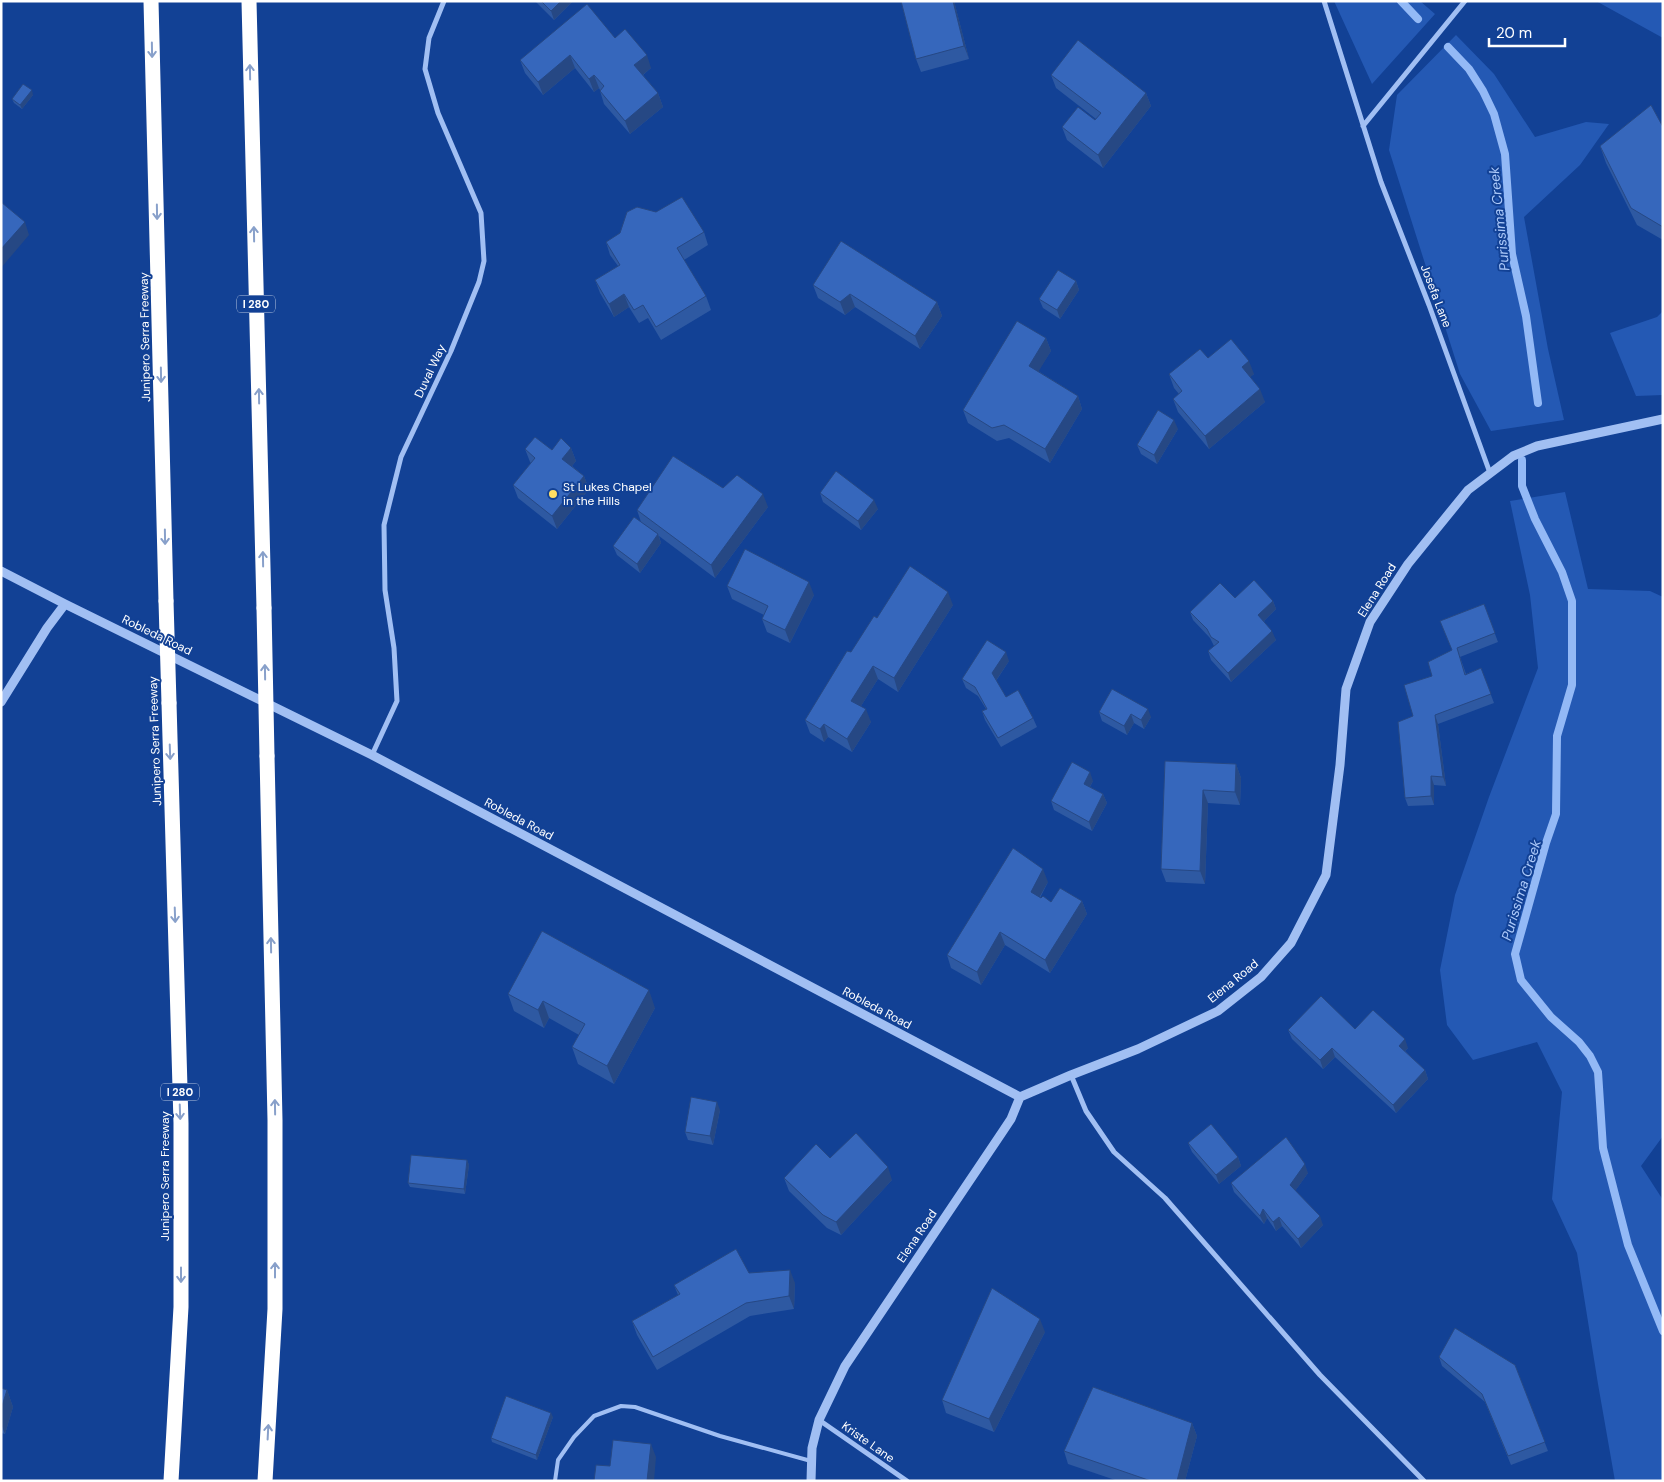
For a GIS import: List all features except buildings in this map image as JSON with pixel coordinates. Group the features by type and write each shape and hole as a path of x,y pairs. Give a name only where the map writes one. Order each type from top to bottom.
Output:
{"highway":[{"name":"Junipero Serra Freeway","path":"151,1 181,1143 181,1307 171,1481"},
{"name":"I 280","path":"249,1 275,1140 275,1309 265,1481"}],"street":[{"name":"Duval Way","path":"372,755 398,701 394,648 385,590 384,525 401,458 450,351 479,282 484,261 481,213 438,113 425,70 429,38 444,1"},
{"name":"Josefa Lane","path":"1324,1 1381,182 1429,305 1490,473"},
{"path":"1363,126 1465,1"},
{"name":"Elena Road","path":"810,1481 812,1448 819,1420 845,1366 1003,1132 1020,1098 1071,1075 1138,1049 1218,1011 1261,977 1291,943 1326,875 1340,765 1346,689 1370,622 1408,564 1468,490 1513,456 1537,446 1663,419"},
{"name":"Robleda Road","path":"1,570 65,604 372,755 1020,1098"},
{"path":"1,702 47,628 65,604"},
{"path":"1071,1075 1086,1111 1114,1152 1165,1198 1320,1375 1424,1481"},
{"name":"Kriste Lane","path":"819,1420 907,1481"}],"lane":[{"path":"555,1481 558,1460 574,1437 594,1416 621,1406 635,1407 720,1436 811,1461"}],"shaded area":[{"path":"1334,1 1420,1 1435,14 1372,84"},
{"path":"1596,1 1663,1 1663,38"},
{"path":"1456,35 1494,74 1535,137 1586,122 1609,124 1580,165 1524,217 1548,349 1564,420 1491,431 1460,374 1389,150 1397,95"},
{"path":"1663,311 1663,395 1636,396 1610,333 1657,317"},
{"path":"1565,492 1588,589 1650,591 1663,597 1663,1136 1641,1166 1663,1200 1663,1481 1615,1481 1577,1253 1552,1199 1562,1092 1537,1042 1473,1060 1447,1025 1440,970 1455,895 1489,797 1538,668 1530,595 1510,501"}],"waterway":[{"name":"Purissima Creek","path":"1401,1 1418,19"},
{"name":"Purissima Creek","path":"1448,47 1469,69 1483,91 1494,114 1505,154 1512,254 1526,316 1538,403"},
{"name":"Purissima Creek","path":"1522,460 1522,486 1535,519 1562,572 1572,601 1572,685 1557,736 1556,814 1515,954 1521,980 1551,1017 1579,1042 1590,1056 1598,1072 1603,1148 1628,1245 1663,1331"}],"place":[{"name":"St Lukes Chapel in the Hills","path":"553,494"}]}
